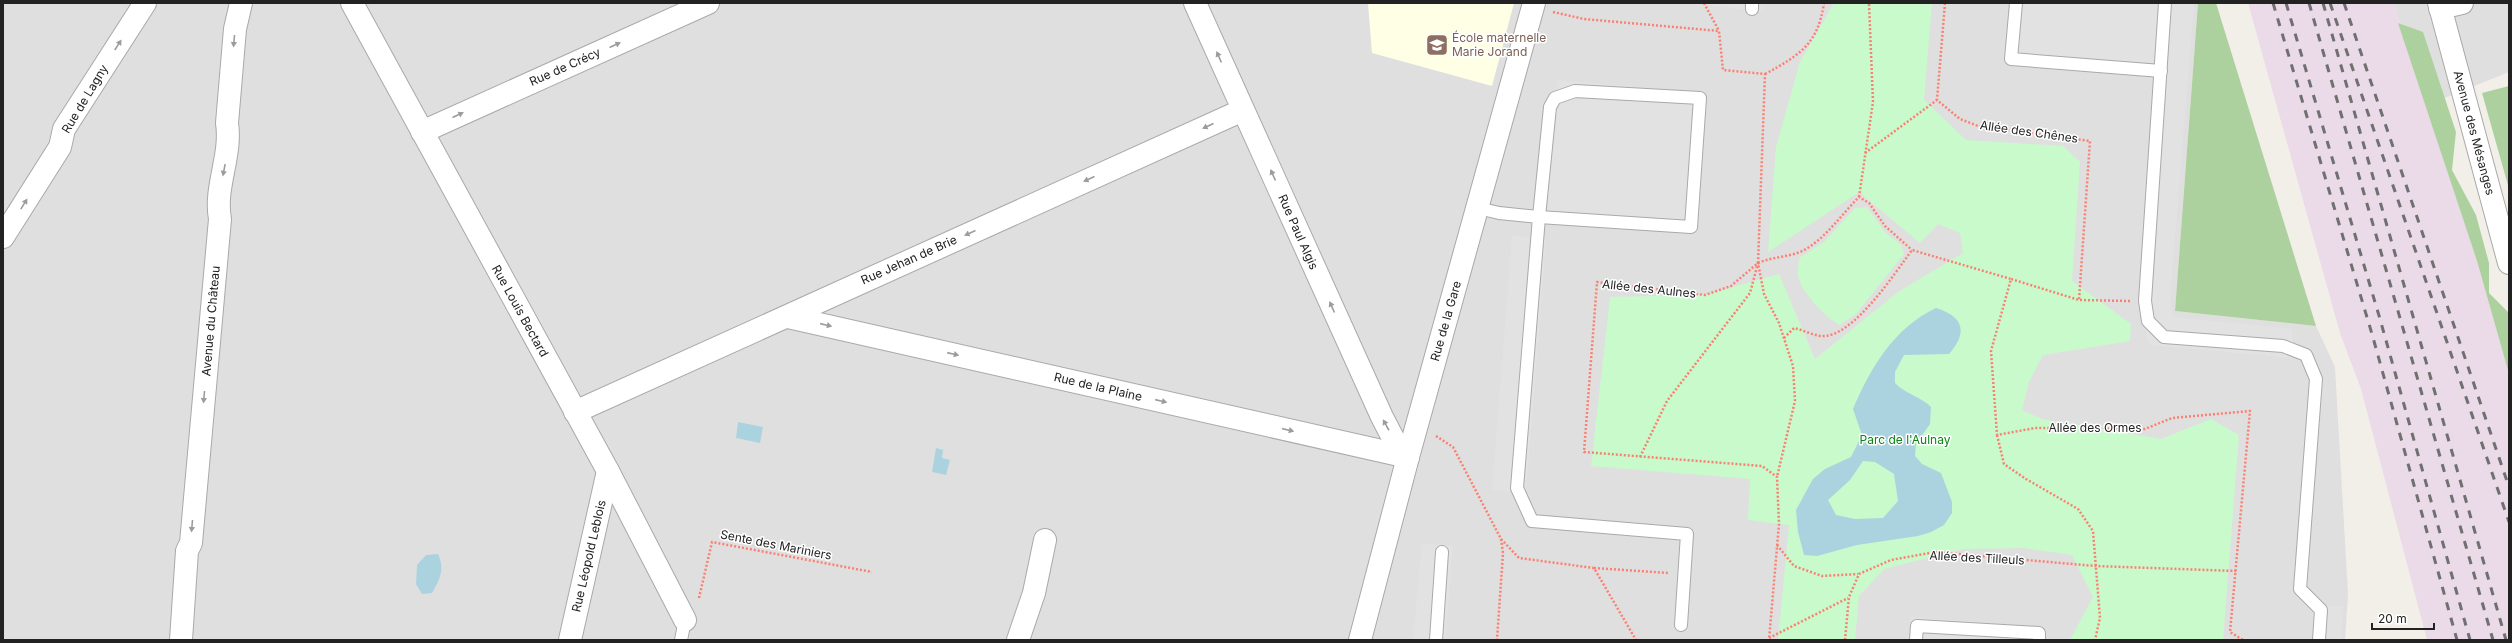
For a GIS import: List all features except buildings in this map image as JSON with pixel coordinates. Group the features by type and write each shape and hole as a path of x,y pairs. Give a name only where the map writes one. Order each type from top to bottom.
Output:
{"street":[{"name":"Rue de Lagny","path":"3,237 60,147 64,129 145,3"},
{"name":"Avenue du Château","path":"181,640 187,551 191,543 220,219 218,210 220,184 225,172 232,60 241,3"},
{"name":"Rue Louis Bectard","path":"352,3 608,471 683,630"},
{"name":"Rue de Crécy","path":"422,132 708,3"},
{"name":"Rue Paul Algis","path":"1195,3 1382,416 1396,442 1408,457"},
{"path":"2440,6 2462,3"},
{"name":"Avenue des Mésanges","path":"2440,6 2509,263"},
{"name":"Rue de la Gare","path":"1360,640 1408,457 1478,208 1543,7"},
{"name":"Rue Jehan de Brie","path":"575,412 1243,110"},
{"name":"Rue de la Plaine","path":"788,316 1408,457"},
{"name":"Rue Léopold Leblois","path":"570,640 608,471"},
{"path":"1018,640 1034,593 1045,540"}],"lane":[{"path":"2016,3 2011,59 2161,71"},
{"path":"2165,3 2145,301 2148,321 2164,337 2283,346 2306,354 2316,379 2300,589 2321,610 2319,640"},
{"path":"1478,208 1500,213 1539,217 1691,227 1700,98 1575,91 1555,98 1550,107 1539,217 1517,488 1532,521 1687,534 1681,625"},
{"path":"1436,640 1442,552"},
{"path":"1916,640 1917,626 2040,633 2039,640"}],"path":[{"path":"1704,3 1719,31 1723,70 1765,74 1793,59 1811,44 1822,18 1824,3"},
{"path":"1758,263 1772,257 1799,252 1814,243 1858,197 1873,102 1869,3"},
{"path":"1865,154 1937,100 1945,3"},
{"path":"1543,7 1584,19 1719,31"},
{"path":"1640,456 1667,401 1750,293 1758,263 1765,74"},
{"name":"Allée des Chênes","path":"1937,100 1960,119 1978,126 2090,141 2079,300"},
{"path":"1858,197 1870,203 1885,226 1912,250 2079,300 2145,301"},
{"path":"1784,338 1794,328 1822,336 1842,329 1856,321 1886,287 1912,250"},
{"path":"1758,263 1764,294 1784,338 1793,366 1795,401 1777,476 1779,524 1769,639"},
{"name":"Allée des Aulnes","path":"1758,263 1731,286 1705,294 1597,282 1584,452 1762,466 1777,476"},
{"path":"2011,280 1991,351 1997,435 2004,464 2026,479 2078,509 2093,531 2100,618 2095,640"},
{"name":"Allée des Ormes","path":"1997,435 2035,428 2145,429 2172,418 2250,411 2230,632 2243,640"},
{"path":"1436,435 1453,448 1501,538 1519,558 1594,568 1685,574"},
{"path":"1496,640 1503,553 1501,538"},
{"name":"Sente des Mariniers","path":"683,630 697,605 712,542 872,572"},
{"path":"1777,545 1794,566 1815,574 1822,576 1859,574 1849,597 1845,640"},
{"name":"Allée des Tilleuls","path":"1859,574 1891,560 1935,552 2095,566 2236,571"},
{"path":"1594,568 1636,640"},
{"path":"1769,639 1849,597"}],"shaded area":[{"path":"3,3 2198,3 2175,311 2316,326 2335,367 2348,594 2345,640 3,640"},
{"name":"École maternelle Marie Jorand","path":"1368,3 1514,3 1492,86 1372,53"},
{"path":"1710,3 1764,3 1763,11 1710,6"},
{"path":"2011,3 2194,3 2170,297 2173,317 2292,329 2293,358 2150,345 2142,320 2155,75 2006,61"},
{"path":"2248,3 2393,3 2477,261 2509,374 2509,640 2427,640 2361,389 2340,333"},
{"path":"2393,3 2509,3 2509,72 2427,105"},
{"path":"1558,80 1706,93 1695,234 1543,223"},
{"path":"1512,236 1546,238 1526,492 1492,490"},
{"path":"1422,543 1453,546 1445,640 1413,640"},
{"path":"2312,606 2344,606 2341,640 2314,640"},
{"path":"1912,617 2032,626 2031,640 1909,640"}],"green space":[{"name":"Parc de l'Aulnay","path":"1834,3 1932,3 1924,100 1966,140 2063,146 2080,162 2072,281 2131,324 2130,341 2043,355 2029,382 2022,410 2042,419 2161,439 2211,419 2239,435 2223,640 2070,640 2093,597 2072,555 2024,548 1963,549 1884,569 1859,596 1855,640 1778,640 1789,525 1748,520 1750,479 1591,466 1610,297 1705,295 1779,274 1815,359 1898,292 1963,253 1960,233 1938,224 1920,243 1859,192 1768,252 1776,147 1800,62"},
{"path":"2198,3 2216,3 2316,326 2175,311"},
{"path":"2398,23 2423,32 2456,132 2452,170 2476,215 2489,263 2489,293 2509,313 2509,374 2477,261"},
{"path":"2509,86 2509,189 2482,93"},
{"path":"1867,207 1885,232 1901,245 1904,254 1856,314 1839,325 1821,310 1805,291 1798,277 1799,258 1824,242 1855,208"}],"water":[{"path":"1936,308 1953,316 1960,326 1961,332 1959,339 1949,354 1904,355 1895,372 1895,383 1899,387 1927,403 1931,407 1930,424 1916,444 1915,456 1922,464 1941,473 1952,502 1952,513 1944,525 1931,532 1918,536 1857,545 1817,556 1804,555 1798,532 1796,510 1813,479 1825,469 1851,457 1862,435 1853,409 1860,393 1876,364 1886,350 1908,326 1921,316","holes":["1863,461 1875,462 1894,474 1898,501 1883,518 1855,519 1836,515 1828,500 1850,480"]},
{"path":"738,422 763,427 760,443 736,438"},
{"path":"936,448 943,450 942,458 950,460 946,475 932,472"},
{"path":"438,554 441,564 441,574 432,593 422,594 416,584 417,565 426,555"}],"railway":[{"path":"2273,3 2372,334 2457,640"},
{"path":"2286,3 2380,319 2470,640"},
{"path":"2309,3 2493,640"},
{"path":"2323,3 2506,640"},
{"path":"2330,3 2509,522"},
{"path":"2344,3 2509,487"}],"place":[{"name":"École maternelle Marie Jorand","path":"1437,45"}]}
